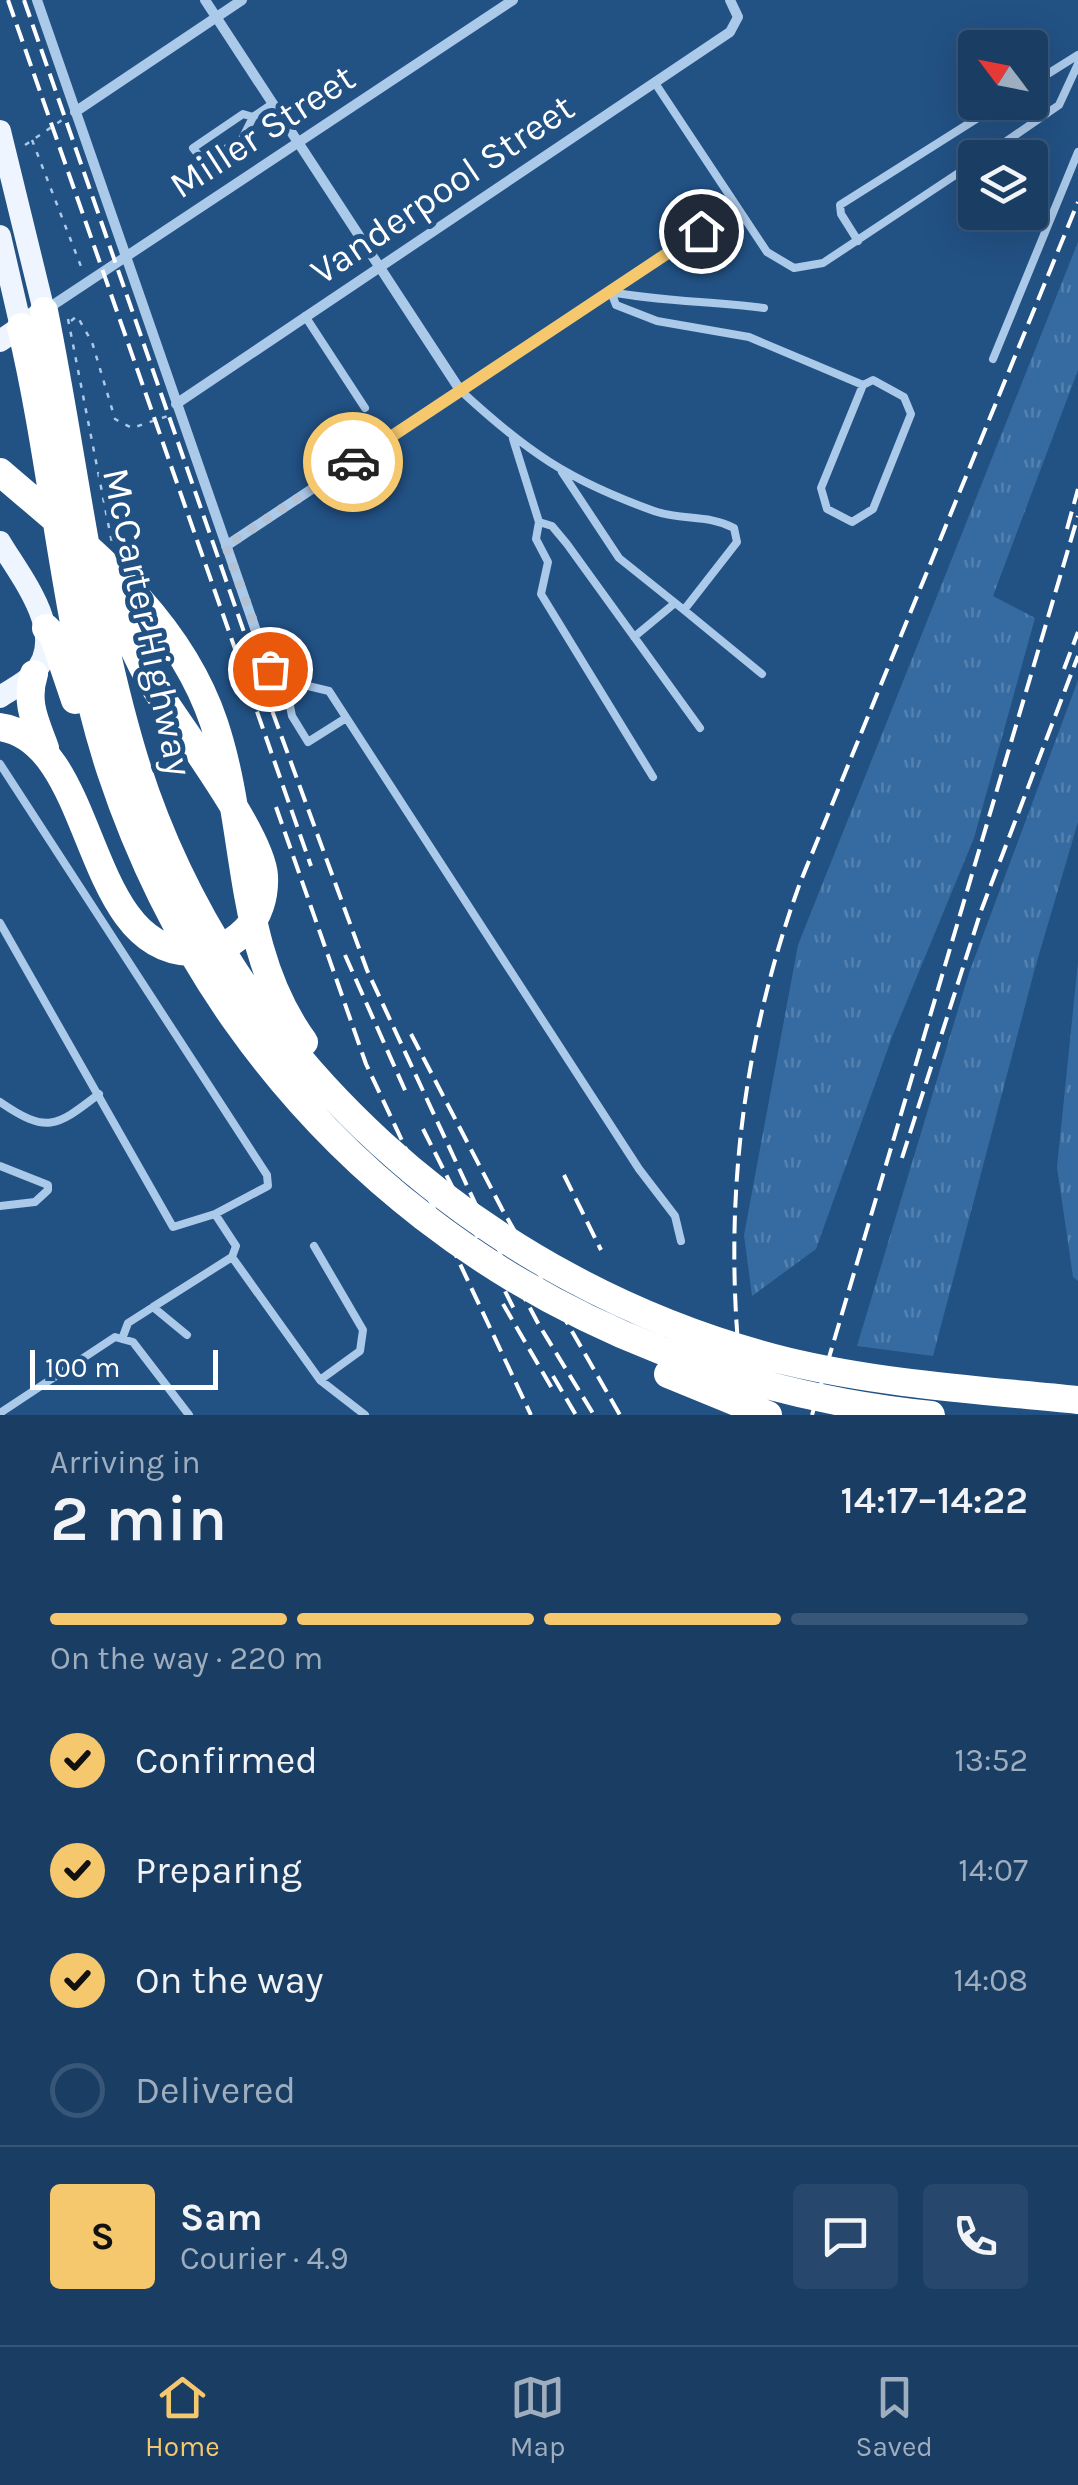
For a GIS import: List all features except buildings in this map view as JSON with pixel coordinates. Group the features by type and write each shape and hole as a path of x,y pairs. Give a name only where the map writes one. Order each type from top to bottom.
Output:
{"highway":[{"name":"McCarter Highway","path":"60,318 92,572 134,758 179,870 230,962 274,1028 341,1108 428,1183 494,1233 595,1292 658,1318 785,1360 847,1373 1078,1400"},
{"name":"McCarter Highway","path":"10,334 110,770 161,893 240,1026 351,1156 400,1200 487,1264 589,1322 648,1348 756,1384 931,1415"},
{"path":"0,472 144,602 187,663 215,726 242,881 265,967 301,1038 349,1098 359,1121"},
{"path":"34,674 28,692 30,708 48,755 115,892 144,935 177,952 195,952 212,951 244,933 262,903 261,860 149,678 113,601 92,572"},
{"path":"46,628 53,635 82,722 110,770"},
{"path":"0,728 25,734 48,755"},
{"path":"589,1322 614,1349 768,1415"}],"main road":[{"name":"McCarter Highway","path":"0,130 60,318"},
{"name":"McCarter Highway","path":"1,244 10,334"},
{"path":"10,334 60,318"},
{"path":"0,542 46,628 42,661 34,674 0,697"}],"street":[{"path":"37,0 129,255 276,687 287,691"},
{"path":"205,0 460,390"},
{"path":"75,112 242,0"},
{"name":"Miller Street","path":"60,318 129,255 513,0"},
{"name":"Vanderpool Street","path":"178,408 305,316 730,32 738,20 730,0"},
{"path":"226,546 701,231"}],"lane":[{"path":"1048,74 1078,55"},
{"path":"1009,140 1059,106 1078,64"},
{"path":"655,83 759,240 774,258 800,268 823,263 958,173"},
{"path":"253,118 243,114 193,148 204,162 242,139 253,118 272,104"},
{"path":"858,241 841,214 840,204 973,120"},
{"path":"993,359 1078,152"},
{"path":"611,292 671,304 700,300 764,308"},
{"path":"611,292 616,304 658,321 749,338 863,385 873,380 904,396 911,414 873,509 852,522 827,510 821,488 863,385"},
{"path":"305,316 365,408"},
{"path":"460,390 513,439 562,472 686,521 711,516 734,528 737,542 684,610"},
{"path":"513,439 539,522 536,539 548,562 541,594 653,778"},
{"path":"562,472 619,558 762,674"},
{"path":"539,522 552,526 700,728"},
{"path":"634,638 675,602"},
{"path":"346,718 308,742 292,716 287,691 304,685 329,692 346,718 639,1169 675,1216 682,1241"},
{"path":"0,764 267,1175 268,1186 215,1214 173,1227 0,923"},
{"path":"0,1102 39,1122 60,1124 99,1094"},
{"path":"0,1166 48,1185 48,1190 35,1202 0,1206"},
{"path":"122,1339 128,1323 232,1257 236,1246 215,1214"},
{"path":"314,1246 363,1330 360,1351 320,1380"},
{"path":"232,1257 320,1380 365,1415"},
{"path":"154,1307 188,1335"},
{"path":"0,1412 115,1337 133,1342 189,1415"}],"path":[{"path":"25,145 75,112"},
{"path":"32,140 82,269"},
{"path":"112,544 60,318 77,316 86,328 115,420 132,428 178,408"}],"green space":[{"path":"1078,242 1078,370 993,596 1035,618 974,838 892,1037 816,1249 752,1296 744,1235 798,945"},
{"path":"1078,680 1078,822 1035,968 933,1356 857,1346 969,973"},
{"path":"1078,962 1078,1281 1073,1277 1057,1167"}],"railway":[{"path":"8,0 311,866"},
{"path":"24,0 259,675 367,970 482,1218 539,1325 594,1415"},
{"path":"746,1415 738,1347 735,1212 748,1079 779,948 800,883 1078,202"},
{"path":"1067,529 1078,489"},
{"path":"812,1415 1078,516"},
{"path":"1064,669 1078,632"},
{"path":"902,1158 981,911 1078,656"},
{"path":"276,807 366,1064 531,1415"},
{"path":"345,955 408,1097"},
{"path":"411,1034 502,1209 620,1415"},
{"path":"423,1129 515,1311"},
{"path":"564,1175 601,1250"},
{"path":"503,1304 553,1390"},
{"path":"553,1376 576,1415"}],"way so far":[{"path":"270,669 226,546 353,462"}],"route":[{"path":"353,462 701,231"}]}
